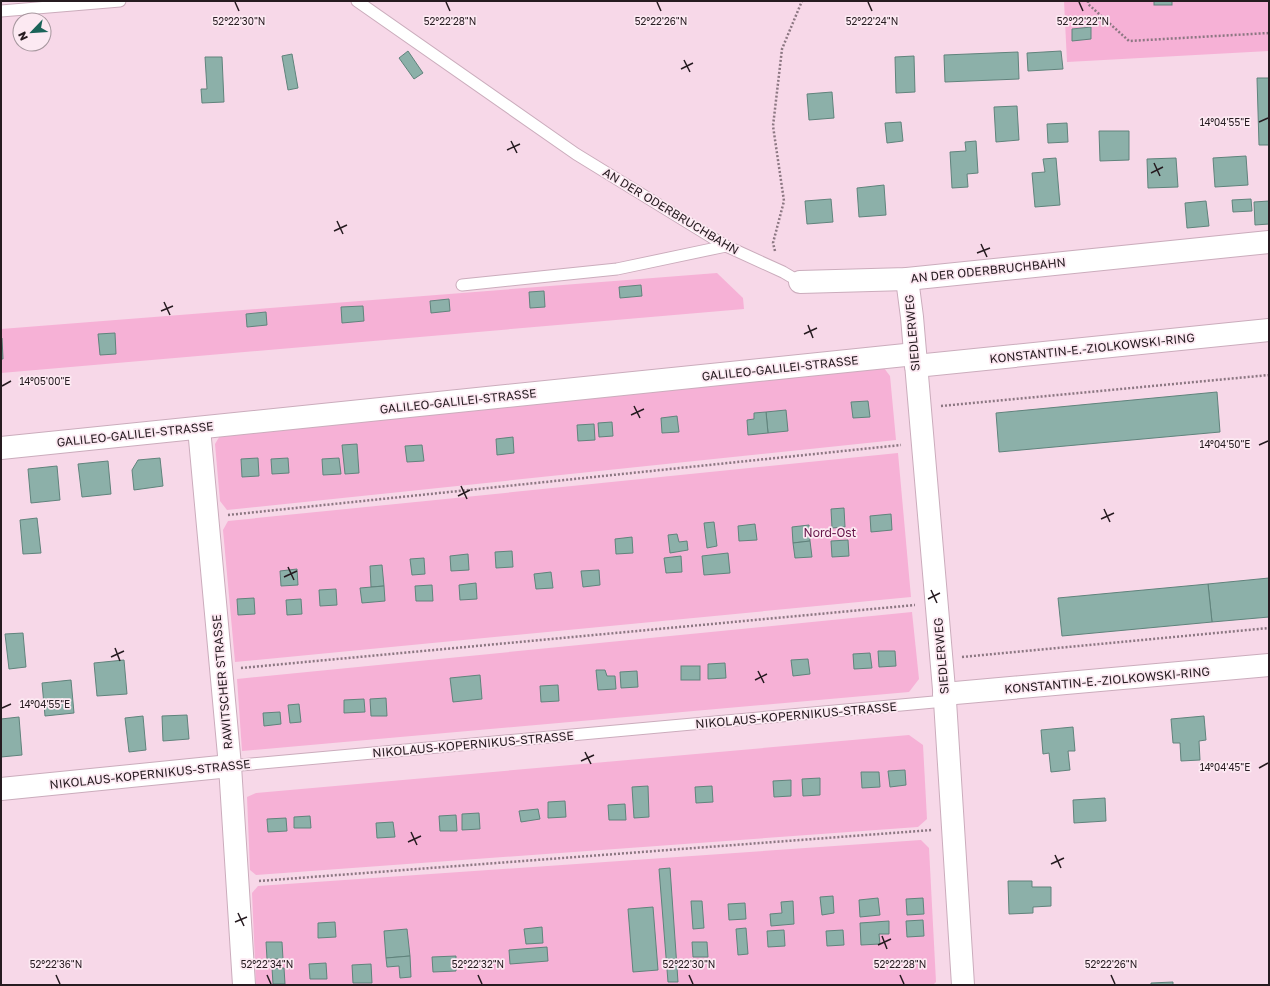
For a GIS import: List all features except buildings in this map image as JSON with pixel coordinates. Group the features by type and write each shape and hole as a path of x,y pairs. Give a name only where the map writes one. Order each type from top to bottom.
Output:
{"street":[{"name":"AN DER ODERBRUCHBAHN","path":"791,277 907,279 1269,242"},
{"name":"SIEDLERWEG","path":"907,279 945,698 963,985"},
{"name":"KONSTANTIN-E.-ZIOLKOWSKI-RING","path":"915,360 1269,330"},
{"name":"GALILEO-GALILEI-STRASSE","path":"1,448 915,360"},
{"name":"RAWITSCHER STRASSE","path":"199,428 230,766 244,985"},
{"name":"KONSTANTIN-E.-ZIOLKOWSKI-RING","path":"945,698 1269,665"},
{"name":"NIKOLAUS-KOPERNIKUS-STRASSE","path":"1,789 230,766"}],"lane":[{"path":"1,11 120,1"},
{"name":"AN DER ODERBRUCHBAHN","path":"357,1 576,154 726,246 791,277"},
{"path":"462,285 617,269 726,246"},
{"name":"NIKOLAUS-KOPERNIKUS-STRASSE","path":"230,766 945,698"}],"path":[{"path":"791,277 773,243 784,201 772,126 782,49 802,1"},
{"path":"1088,1 1088,4 1129,41 1269,33"},
{"path":"919,408 1269,375"},
{"path":"207,517 922,443"},
{"path":"221,670 936,603"},
{"path":"941,659 1269,628"},
{"path":"238,882 953,829"}],"green space":[{"path":"1064,1 1269,1 1269,51 1067,62"},
{"path":"717,273 743,298 744,309 1,373 1,329"},
{"path":"881,364 890,376 896,440 227,510 220,501 215,444 221,434"},
{"name":"Nord-Ost","path":"898,453 911,597 235,662 223,530 228,521"},
{"path":"912,612 919,679 909,692 242,751 237,679"},
{"path":"909,735 923,745 927,819 918,827 256,875 250,870 247,797 256,793"},
{"path":"921,840 929,848 936,982 933,985 256,985 252,893 258,886"}]}
